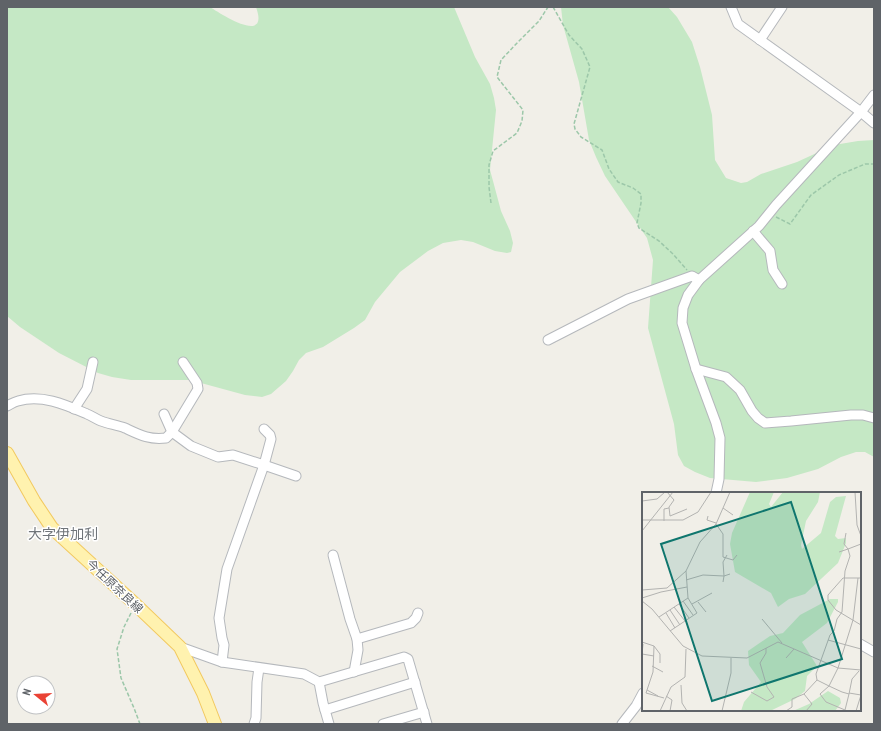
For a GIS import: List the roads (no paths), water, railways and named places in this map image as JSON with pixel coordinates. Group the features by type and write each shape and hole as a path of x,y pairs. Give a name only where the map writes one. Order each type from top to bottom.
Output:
{"main road":[{"name":"今任原奈良線","path":"7,453 34,502 52,528 180,647 204,693 215,724"}],"street":[{"path":"731,7 738,24 861,112 874,123"},
{"path":"760,40 782,7"},
{"path":"548,340 628,299 696,278 759,226 776,205 861,112 874,95"},
{"path":"753,231 770,251 773,270 782,284"},
{"path":"696,278 683,308 682,323 720,438 719,479 716,492"},
{"path":"74,409 87,389 93,362"},
{"path":"7,406 17,401 28,399 48,400 142,436 157,439 166,438 172,432 198,388 183,362"},
{"path":"696,369 726,377 740,390 752,411 765,423 851,415 863,415 874,418"},
{"path":"164,414 172,432 191,446 218,457 233,455 296,476"},
{"path":"222,662 224,645 219,618 227,569 264,465 271,439 270,435 264,429"},
{"path":"333,555 350,619 357,639 358,650 354,672"},
{"path":"357,639 411,623 416,618 418,613"},
{"path":"861,645 874,652"},
{"path":"180,647 222,662 304,674 319,682 404,657 408,659 427,724"},
{"path":"254,724 256,718 259,668"},
{"path":"319,682 329,724"},
{"path":"325,710 415,682"},
{"path":"622,724 636,706 642,695"},
{"path":"383,724 424,712"}],"district":[{"name":"大字伊加利","path":"63,534"}]}
